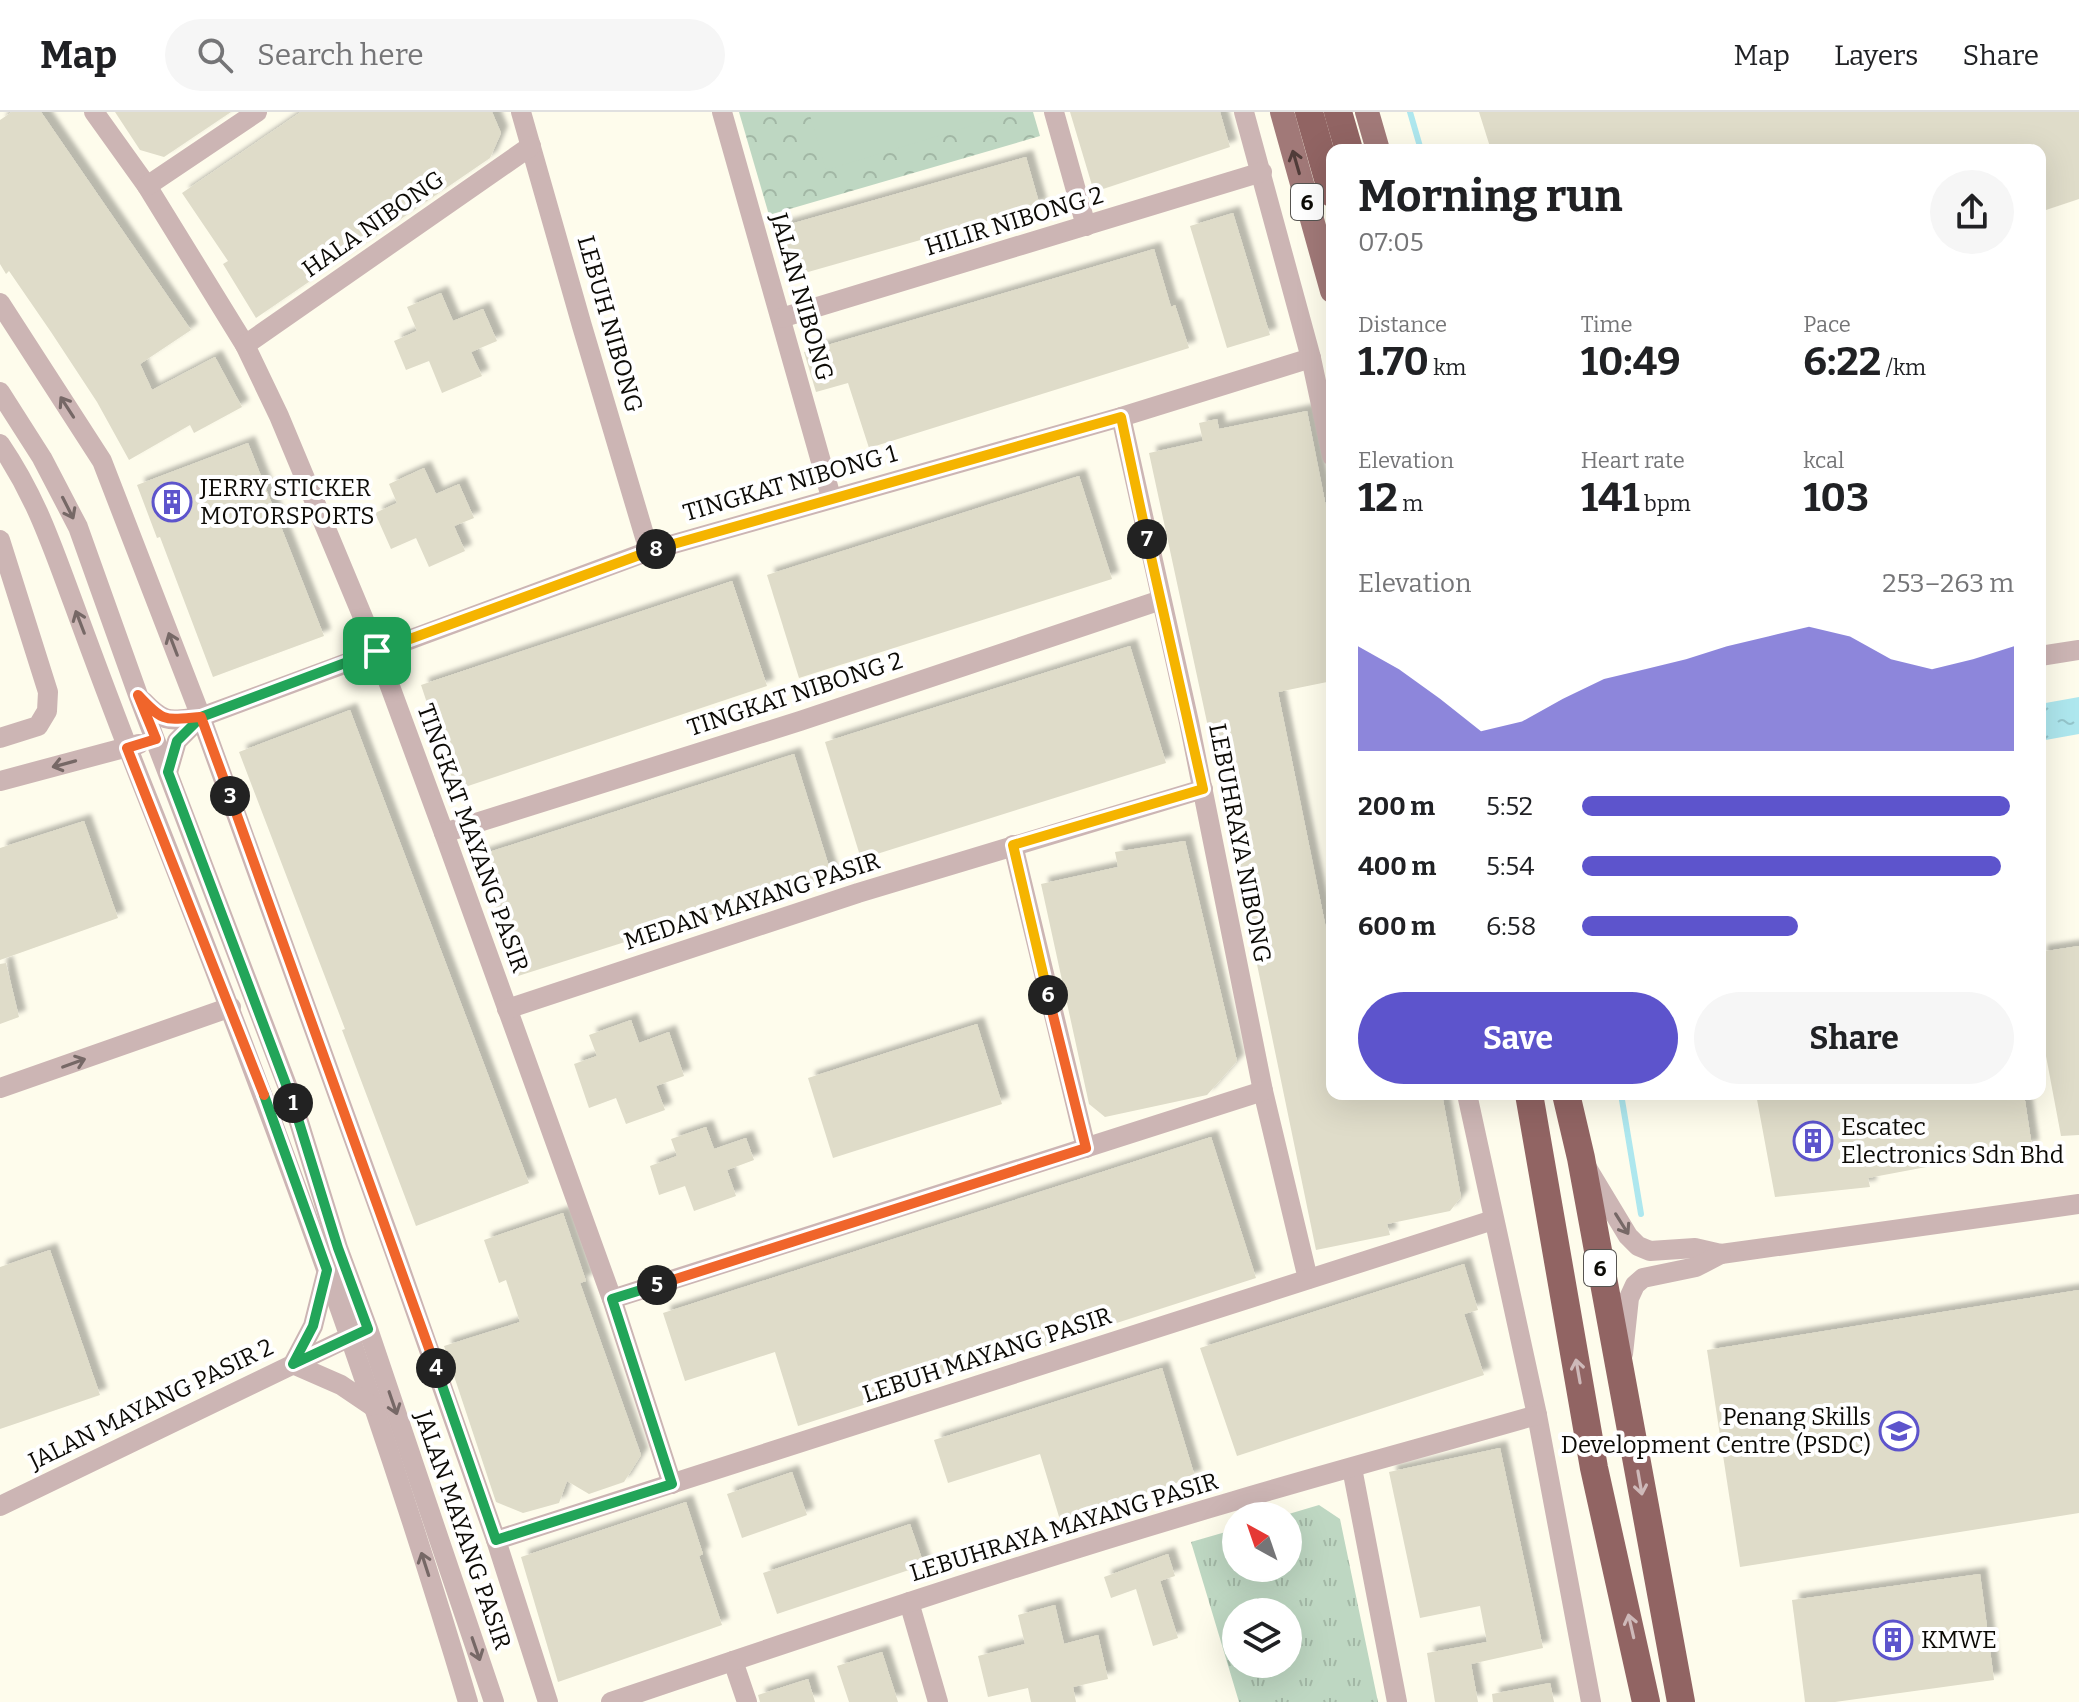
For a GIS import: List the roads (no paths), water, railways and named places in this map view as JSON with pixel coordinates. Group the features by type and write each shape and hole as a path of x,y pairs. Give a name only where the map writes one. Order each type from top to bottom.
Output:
{"highway":[{"name":"6","path":"1309,112 1326,172"},
{"path":"1338,112 1347,144"},
{"name":"6","path":"1530,1100 1594,1468 1646,1702"},
{"name":"6","path":"1567,1100 1581,1158 1681,1702"}],"main road":[{"name":"6","path":"1282,112 1326,270"},
{"path":"1367,112 1376,144"}],"street":[{"name":"TINGKAT MAYANG PASIR","path":"94,112 147,186 245,345 279,416 377,651 444,833 612,1299 672,1484"},
{"path":"147,186 257,112"},
{"name":"LEBUH NIBONG","path":"521,112 649,551"},
{"name":"JALAN NIBONG","path":"722,112 831,497"},
{"path":"1054,112 1086,226"},
{"path":"1244,112 1311,358 1326,428"},
{"name":"HALA NIBONG","path":"245,345 531,146"},
{"name":"HILIR NIBONG 2","path":"781,318 1262,172"},
{"name":"JALAN MAYANG PASIR","path":"0,303 102,461 201,717 496,1540 548,1702"},
{"name":"TINGKAT NIBONG 1","path":"201,717 649,551 1121,417 1311,358"},
{"name":"JALAN MAYANG PASIR","path":"0,392 42,458 78,527 138,695 290,1093 338,1248 372,1406 468,1699"},
{"name":"LEBUHRAYA NIBONG","path":"1121,417 1203,789 1263,1091 1308,1279"},
{"name":"JALAN MAYANG PASIR","path":"0,444 20,473 40,513 127,748 231,1007 327,1270 358,1333 494,1702"},
{"path":"0,540 48,692 47,711 38,726 0,738"},
{"name":"TINGKAT NIBONG 2","path":"444,833 800,721 1161,600"},
{"path":"2046,655 2079,650"},
{"path":"138,695 158,717 166,720 201,717"},
{"path":"168,772 177,741 201,717"},
{"path":"0,781 156,739"},
{"name":"MEDAN MAYANG PASIR","path":"507,1009 1013,845 1203,789"},
{"path":"1013,845 1086,1148"},
{"path":"0,1088 231,1007"},
{"path":"612,1299 1263,1091"},
{"path":"1468,1100 1537,1415 1591,1702"},
{"path":"1581,1158 1628,1236 1638,1246 1650,1251 1695,1248 1721,1254"},
{"path":"1620,1379 1629,1298 1635,1285 1643,1278 1696,1267 1721,1254 2079,1204"},
{"name":"LEBUH MAYANG PASIR","path":"496,1540 1493,1220"},
{"path":"327,1270 313,1326 293,1364 341,1385 372,1406"},
{"name":"JALAN MAYANG PASIR 2","path":"0,1506 358,1333"},
{"name":"LEBUHRAYA MAYANG PASIR","path":"611,1702 909,1602 1235,1501 1537,1415"},
{"path":"1352,1468 1397,1702"},
{"path":"909,1602 938,1702"},
{"path":"733,1661 747,1702"}],"water":[{"path":"2079,697 2079,734 2046,740 2046,703"}],"waterway":[{"path":"1410,112 1419,144"},
{"path":"1622,1100 1641,1214"}],"place":[{"name":"JERRY STICKER MOTORSPORTS","path":"172,502"},
{"name":"Escatec Electronics Sdn Bhd","path":"1813,1141"},
{"name":"Penang Skills Development Centre (PSDC)","path":"1899,1431"},
{"name":"KMWE","path":"1893,1640"}]}
